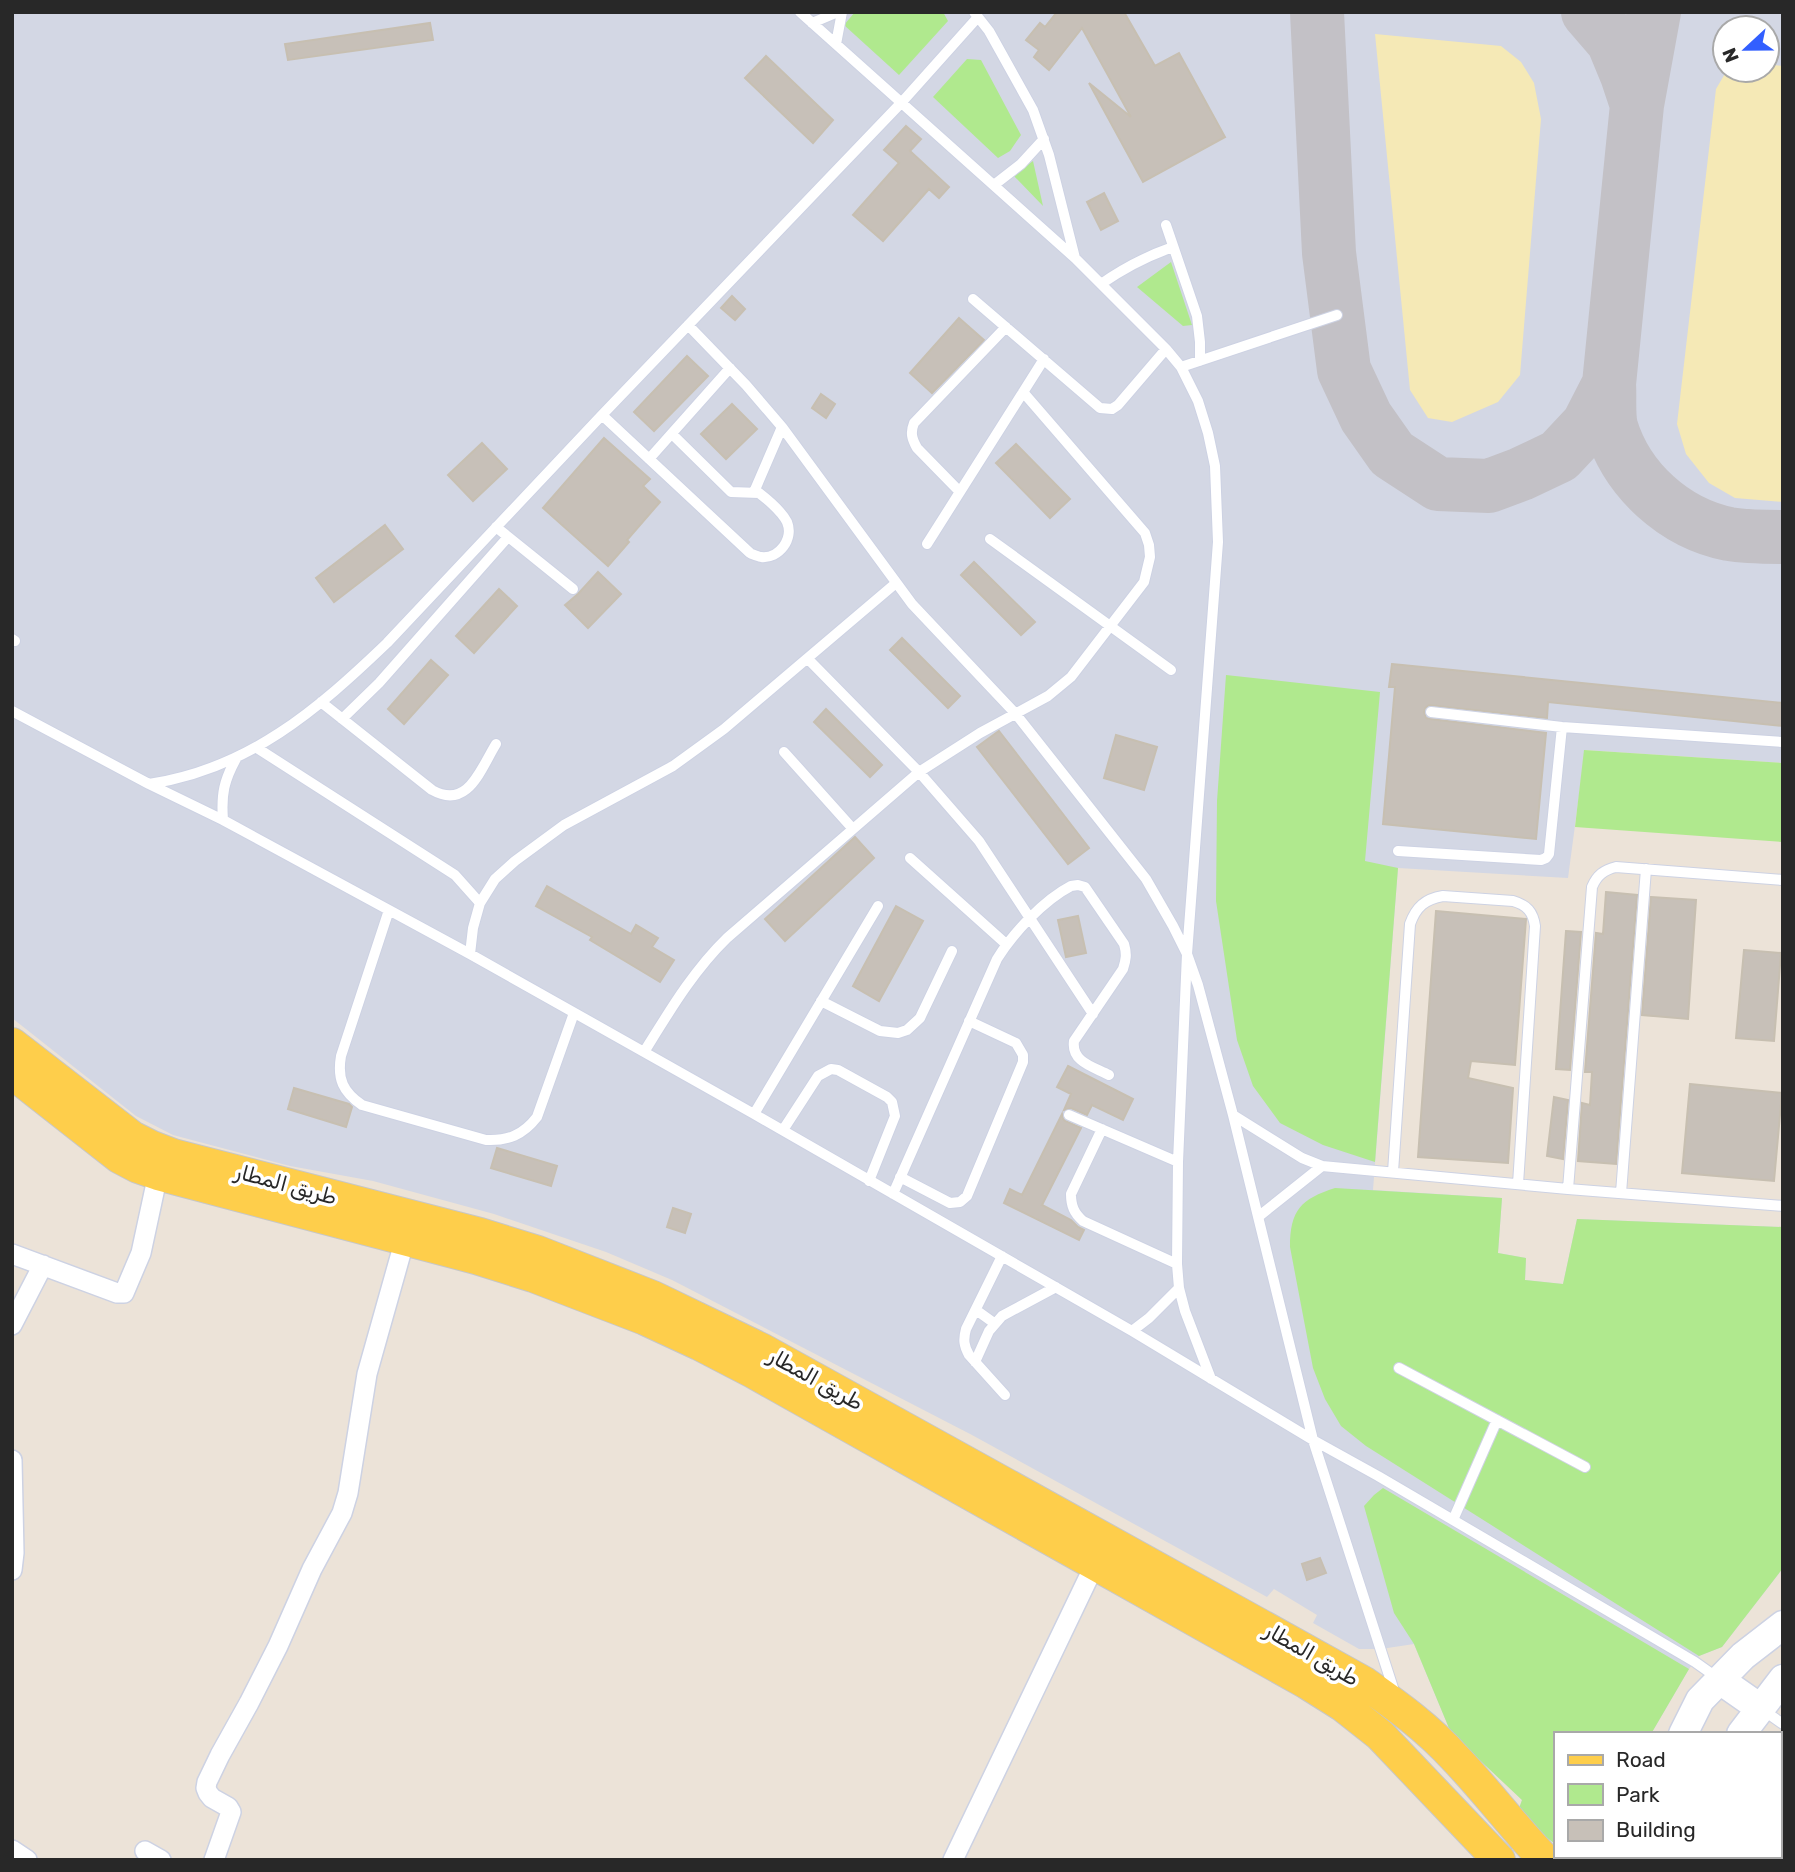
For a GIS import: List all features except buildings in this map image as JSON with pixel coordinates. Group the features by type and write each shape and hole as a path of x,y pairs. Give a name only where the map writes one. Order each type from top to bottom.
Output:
{"main road":[{"name":"طريق المطار","path":"12,1044 132,1138 221,1179 405,1239 533,1276 634,1315 753,1371 1342,1705 1380,1735 1499,1860"},
{"name":"طريق المطار","path":"12,1073 119,1157 138,1167 158,1174 221,1179 480,1234 596,1273 764,1350 1363,1682 1428,1731 1545,1860"},
{"path":"1380,1735 1398,1707"}],"street":[{"path":"12,1254 117,1293 124,1293 141,1253 158,1174"},
{"path":"214,1860 231,1812 228,1807 212,1798 206,1788 207,1782 278,1646 312,1569 342,1513 348,1493 367,1374 405,1239"},
{"path":"12,1325 44,1265"},
{"path":"12,1460 12,1570"},
{"path":"953,1860 1095,1564"},
{"path":"1684,1732 1696,1705 1743,1656 1783,1625"},
{"path":"1744,1732 1771,1716 1783,1679"},
{"path":"1720,1680 1771,1716"},
{"path":"1667,1732 1684,1696 1699,1687 1720,1680"},
{"path":"1700,1732 1720,1680"},
{"path":"12,1850 27,1860"}],"lane":[{"path":"800,12 1075,258 1166,349 1181,367 1198,401 1214,466 1218,542 1187,954 1178,1162 1177,1264 1179,1288 1211,1378"},
{"path":"811,23 840,12 836,44"},
{"path":"149,784 186,777 257,748 291,726 352,677 902,102 976,14 989,31 1033,110 1044,139 1075,258"},
{"path":"994,185 1021,164 1044,139"},
{"path":"1166,225 1197,316 1200,361"},
{"path":"1101,284 1124,268 1173,247"},
{"path":"973,299 1100,408 1118,405 1166,349"},
{"path":"1181,367 1337,315"},
{"path":"688,325 782,427 912,604 1015,713 1146,879 1160,901 1187,954 1198,985 1313,1440 1398,1707"},
{"path":"960,492 917,449 911,432 914,423 1006,327"},
{"path":"927,544 1044,359"},
{"path":"649,458 730,369"},
{"path":"644,1052 695,972 727,938 919,772 1058,689 1071,677 1144,582 1150,557 1145,533 1023,392"},
{"path":"602,415 750,553 761,557 772,556 781,550 787,541 789,530 786,520 763,496 754,492 732,492 671,434"},
{"path":"754,492 782,427"},
{"path":"496,527 573,589"},
{"path":"342,719 379,682 508,537"},
{"path":"990,539 1171,670"},
{"path":"470,954 480,903 495,879 564,825 673,766 724,729 896,583"},
{"path":"808,659 919,772 979,841 1093,1014"},
{"path":"321,702 440,794 450,796 469,789 496,744"},
{"path":"12,711 223,820 470,954 783,1130 1132,1331 1313,1440 1695,1662 1720,1680"},
{"path":"1431,712 1562,727 1783,742"},
{"path":"1398,851 1541,860 1546,858 1549,854 1562,727"},
{"path":"257,748 455,875 480,903"},
{"path":"784,752 853,829"},
{"path":"223,820 222,798 226,776 237,757"},
{"path":"910,858 1006,944"},
{"path":"1568,1188 1592,887 1601,873 1616,867 1783,880"},
{"path":"1621,1193 1646,869"},
{"path":"893,1194 997,959 1006,944 1030,917 1065,889 1078,885 1085,887 1124,944 1126,952 1123,970 1074,1041 1074,1052 1079,1060 1110,1075"},
{"path":"1393,1172 1410,924 1414,913 1421,904 1431,898 1443,896 1513,901 1522,903 1529,909 1535,926 1518,1184"},
{"path":"754,1114 878,906"},
{"path":"389,910 339,1068 345,1090 362,1105 486,1140 515,1137 529,1128 537,1117 573,1013"},
{"path":"821,1001 880,1031 898,1033 907,1030 920,1018 951,951"},
{"path":"900,1177 950,1203 960,1202 967,1196 1023,1062 1023,1055 1016,1043 969,1021"},
{"path":"783,1130 818,1076 831,1069 838,1070 887,1097 892,1102 895,1116 869,1181"},
{"path":"1069,1115 1178,1162"},
{"path":"1233,1115 1302,1157 1322,1166 1783,1206"},
{"path":"1102,1129 1071,1194 1073,1210 1083,1222 1177,1264"},
{"path":"1258,1217 1322,1166"},
{"path":"1002,1256 963,1338 965,1348 975,1362 1005,1395"},
{"path":"975,1362 994,1323 1012,1310 1056,1287"},
{"path":"1132,1331 1179,1288"},
{"path":"976,1310 994,1323"},
{"path":"1399,1368 1585,1467"},
{"path":"1453,1520 1497,1420"}],"shaded area":[{"path":"12,12 1783,12 1783,763 1585,750 1568,878 1398,868 1373,1190 1502,1198 1498,1253 1526,1258 1525,1280 1563,1284 1577,1219 1783,1227 1783,1568 1722,1647 1699,1656 1652,1732 1554,1732 1554,1843 1517,1814 1522,1800 1451,1733 1414,1644 1359,1649 1313,1623 1317,1615 1274,1589 1267,1597 972,1435 672,1280 606,1252 494,1214 373,1181 290,1166 173,1135 136,1116 12,1018"}],"green space":[{"path":"855,12 943,12 948,21 899,75 844,25"},
{"path":"967,59 981,60 1021,135 1010,151 998,158 933,97"},
{"path":"1033,161 1043,206 1013,175"},
{"path":"1171,262 1192,325 1183,326 1137,287"},
{"path":"1226,675 1380,692 1365,861 1398,868 1375,1162 1323,1145 1280,1123 1253,1086 1237,1040 1216,901 1217,801"},
{"path":"1584,750 1783,763 1783,842 1575,827"},
{"path":"1335,1188 1502,1198 1498,1253 1526,1258 1525,1280 1563,1284 1577,1219 1783,1227 1783,1568 1722,1647 1699,1656 1366,1446 1341,1426 1325,1399 1313,1368 1290,1247 1292,1224 1300,1208 1314,1197"},
{"path":"1383,1488 1689,1669 1652,1732 1554,1732 1554,1843 1517,1814 1522,1800 1451,1733 1414,1644 1394,1613 1364,1506"},
{"path":"1781,1734 1783,1735 1783,1860 1712,1860 1781,1858"}],"sand":[{"path":"1375,34 1501,46 1521,62 1534,83 1541,119 1520,375 1498,402 1452,422 1428,418 1410,390"},
{"path":"1783,66 1783,502 1735,498 1709,483 1686,454 1677,424 1716,89 1719,84 1781,84"}],"taxiway":[{"path":"1317,12 1329,253 1344,370 1366,417 1392,454 1438,484 1489,486 1559,456 1588,425 1609,384 1637,105 1654,12"},
{"path":"1588,12 1613,41 1637,105"},
{"path":"1609,384 1610,422 1618,446 1628,465 1655,496 1690,520 1709,528 1735,535 1783,537"}]}
